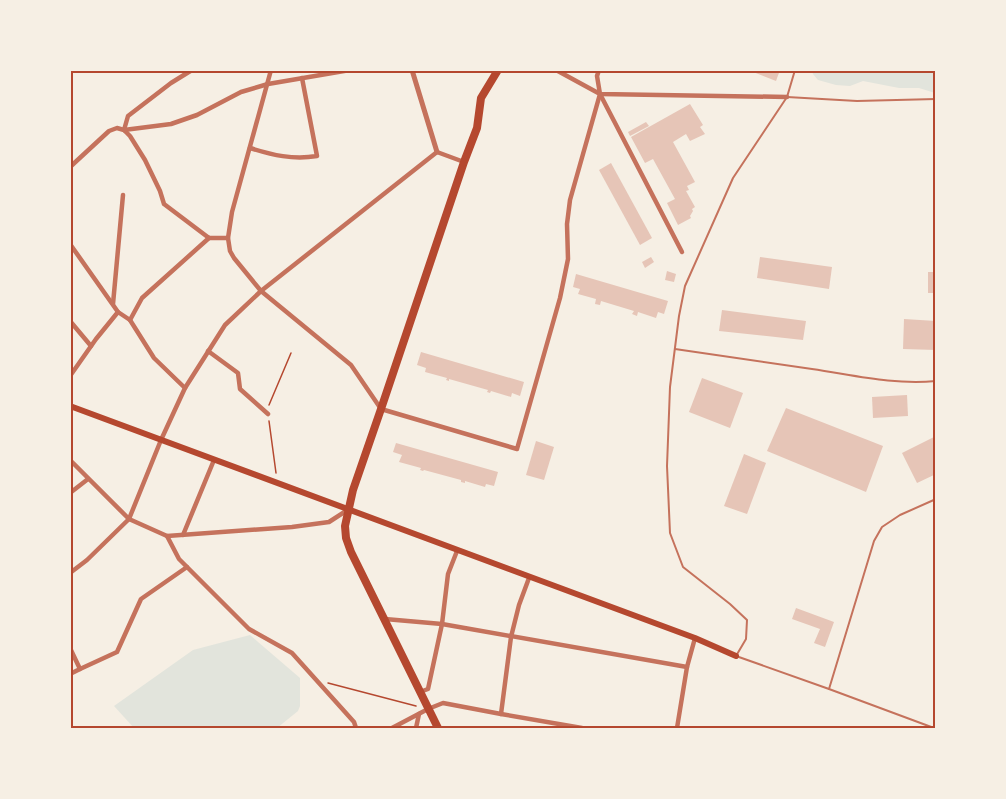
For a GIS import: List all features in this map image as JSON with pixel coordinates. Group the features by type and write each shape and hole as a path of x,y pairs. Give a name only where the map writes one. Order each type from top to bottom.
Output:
{"highway":[{"path":"438,729 351,552 345,526 353,490 477,128 481,98 498,70"}],"main road":[{"path":"70,406 694,638 736,656"}],"street":[{"path":"124,130 128,116 171,82 192,70"},
{"path":"271,70 232,212 228,238 230,251 234,258 261,291 351,365 381,410 517,449 560,298 568,259 567,224 570,200 600,94"},
{"path":"70,166 110,131 117,128 124,130 171,124 197,116 241,92 268,84 350,70"},
{"path":"412,70 437,152"},
{"path":"556,70 600,94 787,97"},
{"path":"599,70 597,76 600,94 682,252"},
{"path":"250,148 270,155 302,158 316,156 302,78"},
{"path":"124,130 145,160 164,204 209,238 228,238"},
{"path":"437,152 464,162"},
{"path":"70,573 87,560 129,519 185,388 225,325 261,291 437,152"},
{"path":"113,304 123,195"},
{"path":"130,320 142,298 209,238"},
{"path":"70,244 118,312 130,320 154,358 185,388"},
{"path":"70,376 118,312"},
{"path":"70,321 91,346"},
{"path":"208,351 238,373 240,389 268,414"},
{"path":"70,460 129,519 167,536 329,522 349,509"},
{"path":"183,535 214,460"},
{"path":"70,493 88,479"},
{"path":"167,536 186,567 249,629 292,653 354,722 356,729"},
{"path":"420,692 428,689 442,624 448,574 457,551"},
{"path":"70,674 117,652 141,599 186,567"},
{"path":"501,714 511,637 529,578"},
{"path":"385,619 442,624 687,667"},
{"path":"677,729 694,638"},
{"path":"70,648 80,669"},
{"path":"392,729 419,713 443,703 582,729"},
{"path":"416,729 419,713"}],"lane":[{"path":"795,70 787,97 733,178 685,286 678,316 670,387 667,466 669,533 683,567 747,620 746,639 736,656 934,729"},
{"path":"787,97 857,101 936,99"},
{"path":"675,349 873,380 936,381"},
{"path":"829,689 874,541 882,527 900,514 936,499"}],"path":[{"path":"277,483 268,408 291,353"},
{"path":"316,680 428,709"}],"shaded area":[{"path":"812,71 935,71 935,93 919,88 899,88 863,81 850,86 836,85 818,80"},
{"path":"250,635 300,678 298,711 277,728 134,728 114,706 193,650"}],"building":[{"path":"748,70 780,70 776,81"},
{"path":"690,104 703,125 700,127 705,134 690,141 686,134 673,142 695,182 687,186 689,190 686,191 695,207 692,209 691,218 678,225 667,203 675,199 653,159 645,163 631,137"},
{"path":"646,122 649,126 630,136 628,132"},
{"path":"611,163 652,238 640,245 599,170"},
{"path":"651,257 654,262 645,268 642,262"},
{"path":"760,257 832,267 829,289 757,278"},
{"path":"667,271 676,274 674,282 665,280"},
{"path":"928,272 936,272 936,293 928,293"},
{"path":"576,274 668,301 664,314 658,312 656,318 638,312 637,316 632,314 634,311 601,301 600,305 595,304 596,299 578,294 580,289 573,287"},
{"path":"722,310 806,321 803,340 719,331"},
{"path":"904,319 936,321 936,350 903,349"},
{"path":"421,352 524,382 520,396 512,393 511,397 491,391 490,393 487,392 488,390 449,379 449,381 446,380 447,378 425,372 426,368 417,365"},
{"path":"702,378 743,393 730,428 689,412"},
{"path":"907,395 908,416 873,418 872,397"},
{"path":"786,408 883,446 866,492 767,451"},
{"path":"936,436 936,474 917,483 902,453"},
{"path":"536,441 554,447 544,480 526,475"},
{"path":"396,443 498,472 494,486 486,484 485,487 461,482 461,480 423,471 420,470 421,468 399,462 402,455 393,452"},
{"path":"744,454 766,463 747,514 724,506"},
{"path":"796,608 834,622 825,647 814,643 820,629 792,619"}]}
